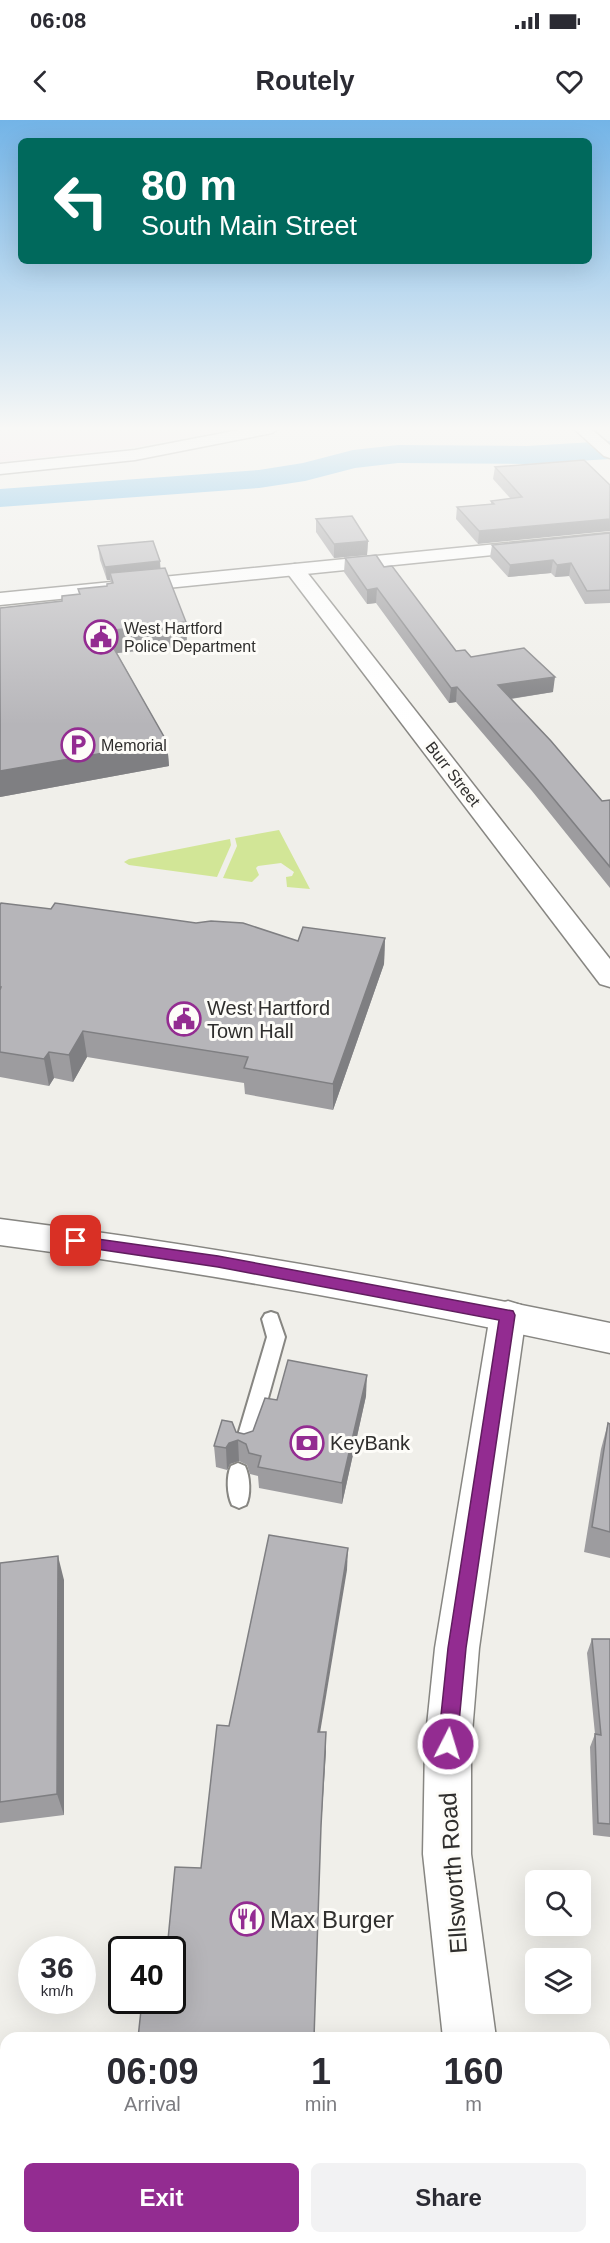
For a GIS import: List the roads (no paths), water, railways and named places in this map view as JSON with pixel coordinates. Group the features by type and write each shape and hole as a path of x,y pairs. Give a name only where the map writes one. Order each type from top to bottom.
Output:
{"street":[{"path":"0,599 610,538"},
{"name":"Burr Street","path":"295,570 610,978"},
{"path":"0,1232 140,1249 218,1262 508,1315 610,1338"},
{"name":"Ellsworth Road","path":"468,2032 447,1854 448,1744 457,1648 508,1315"}],"lane":[{"path":"245,1445 276,1337 271,1319"},
{"path":"238,1472 239,1499"}],"place":[{"name":"West Hartford Police Department","path":"101,637"},
{"name":"Memorial","path":"78,745"},
{"name":"West Hartford Town Hall","path":"184,1019"},
{"name":"KeyBank","path":"307,1443"},
{"name":"Max Burger","path":"247,1919"}]}
